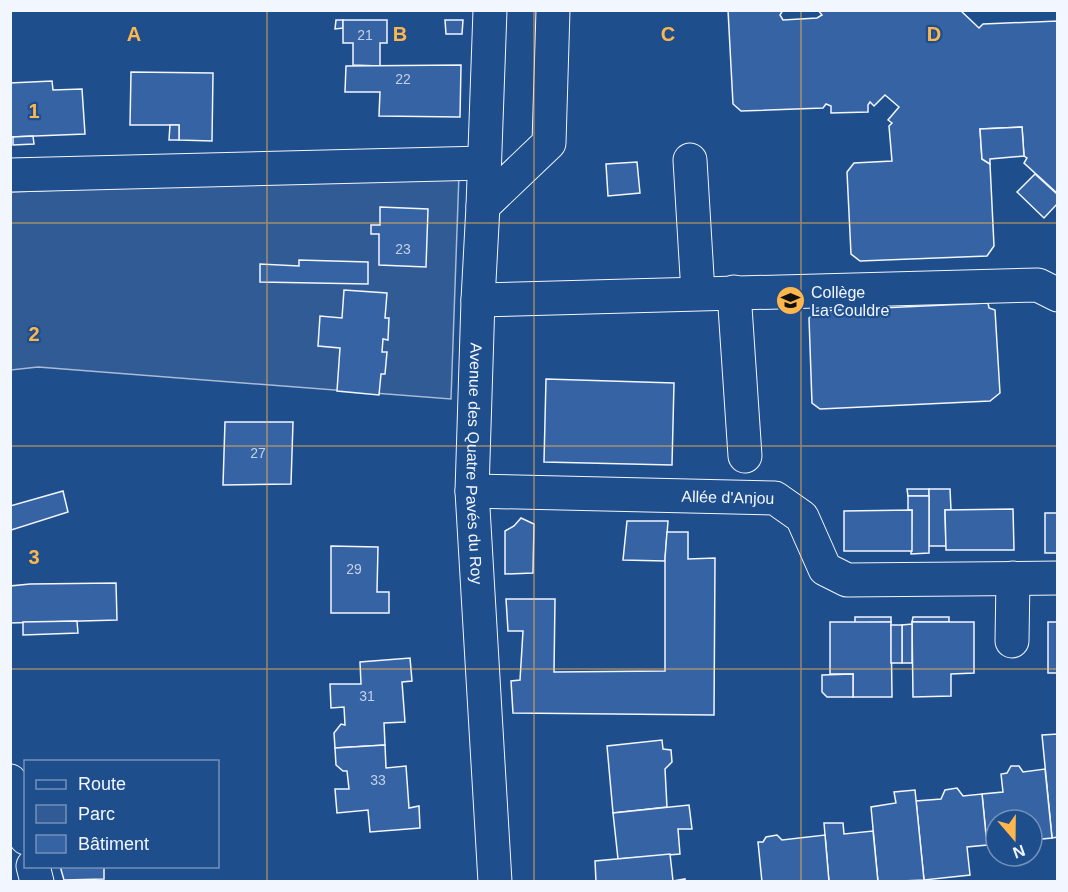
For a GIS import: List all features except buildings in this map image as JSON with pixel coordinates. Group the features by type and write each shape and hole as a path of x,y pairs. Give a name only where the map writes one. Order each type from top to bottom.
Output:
{"street":[{"name":"Avenue des Quatre Pavés du Roy","path":"490,10 472,491 495,882"},
{"path":"483,206 549,143 553,10"},
{"path":"690,160 698,293"},
{"path":"10,176 484,163"},
{"path":"478,300 1038,285 1058,295"},
{"path":"734,292 745,456"},
{"name":"Allée d'Anjou","path":"472,491 775,498 802,517 825,569 847,580 1058,578"},
{"path":"1012,640 1013,578"},
{"path":"10,781 24,831"}],"green space":[{"path":"459,174 451,399 38,367 11,370 10,192"}],"place":[{"name":"Collège La Couldre","path":"790,301"}]}
